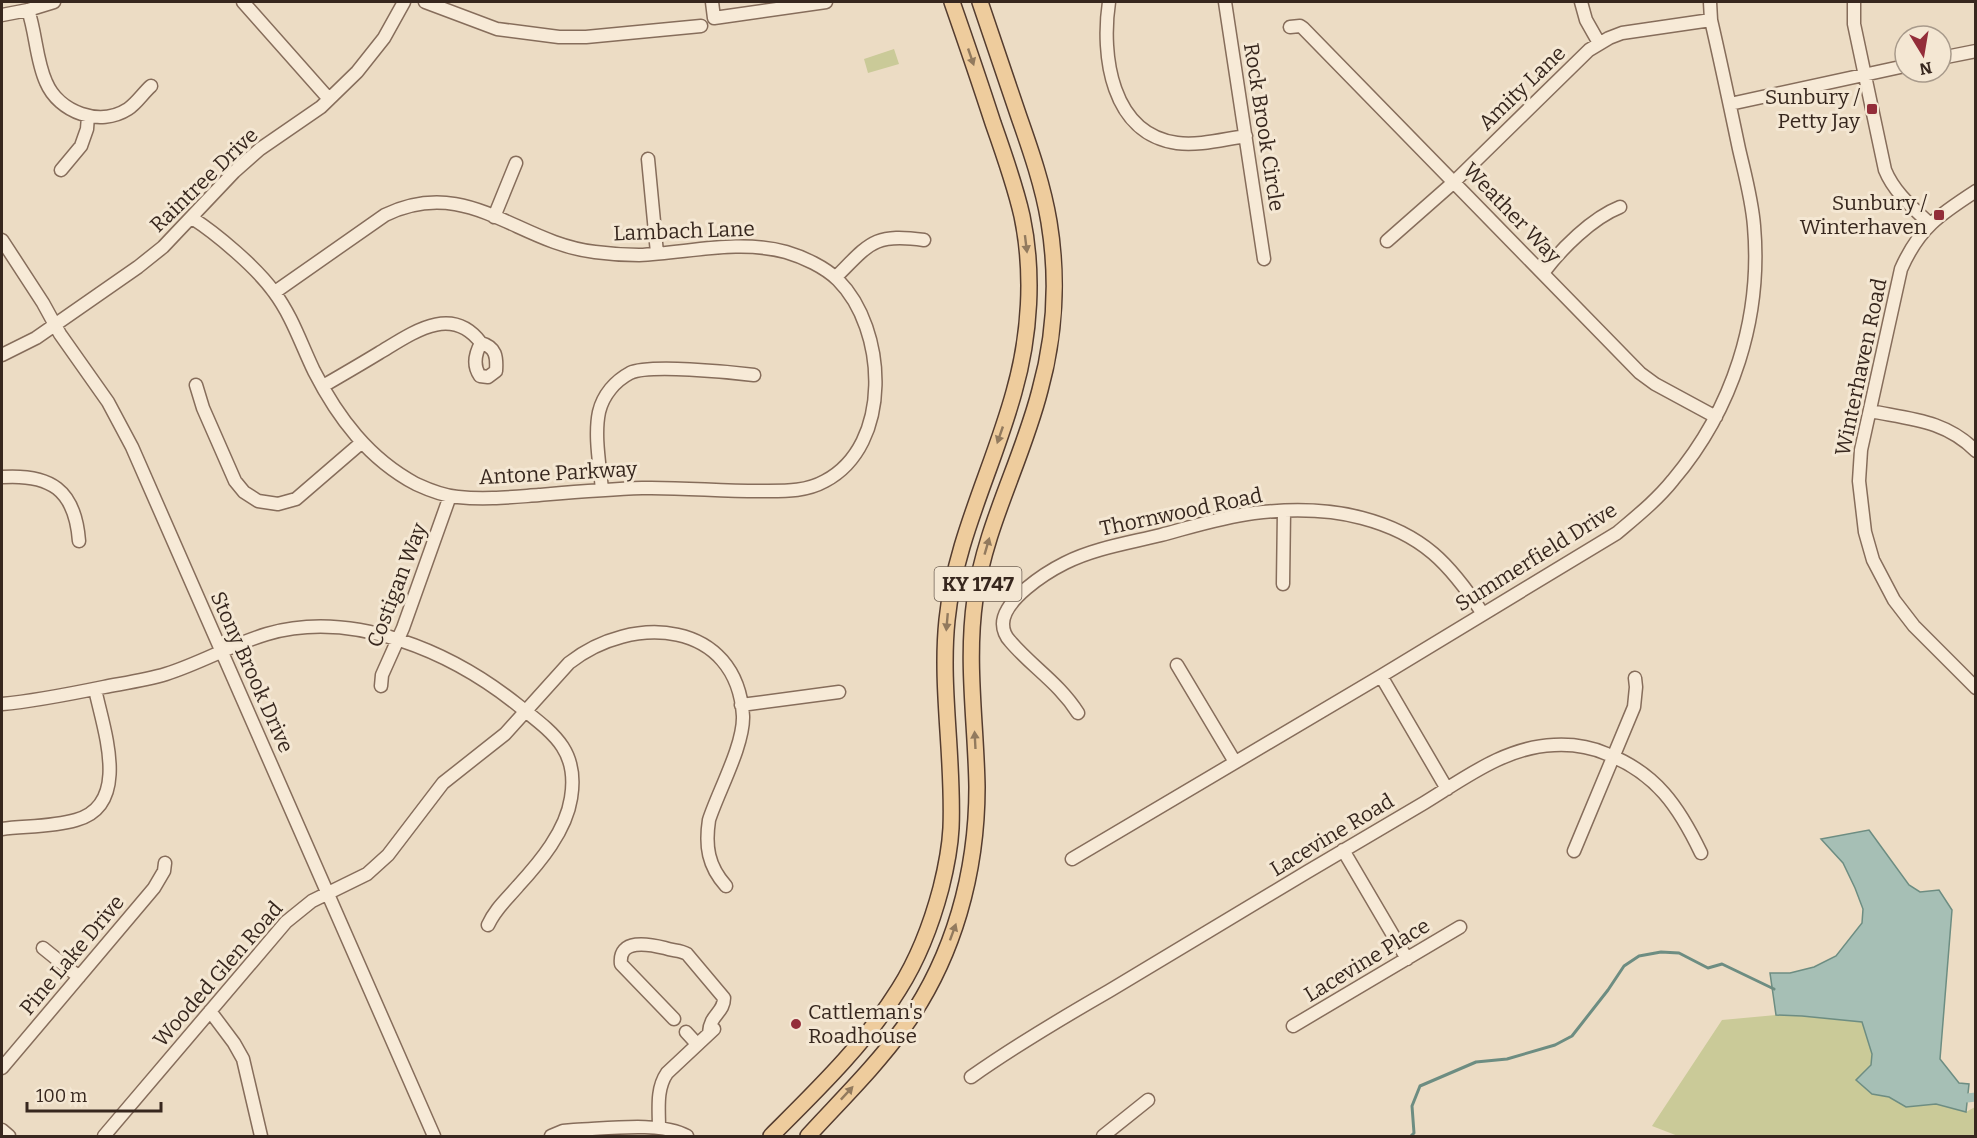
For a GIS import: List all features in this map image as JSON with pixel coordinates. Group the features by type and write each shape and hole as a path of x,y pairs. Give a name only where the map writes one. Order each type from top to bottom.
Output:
{"main road":[{"name":"KY 1747","path":"771,1137 831,1077 901,987 930,925 947,861 951,806 946,667 947,621 963,539 1015,390 1028,309 1029,274 1023,218 1012,178 952,2"},
{"name":"KY 1747","path":"808,1137 879,1059 924,996 943,959 955,928 971,870 976,834 977,786 970,641 975,596 987,544 1031,423 1040,391 1048,356 1054,285 1052,243 1042,190 980,2"}],"street":[{"path":"2,15 54,2"},
{"path":"243,2 329,99"},
{"name":"Raintree Drive","path":"2,355 36,338 138,267 163,246 234,172 260,149 316,111 357,72 384,38 405,2"},
{"path":"425,2 497,29 560,37 586,37 701,26"},
{"path":"712,2 714,18 826,2"},
{"path":"1109,2 1106,24 1108,63 1119,98 1131,118 1151,134 1175,143 1188,144 1246,136"},
{"name":"Rock Brook Circle","path":"1225,2 1264,259"},
{"path":"1581,2 1586,20 1599,43"},
{"name":"Summerfield Drive","path":"1072,859 1617,533 1645,509 1685,465 1716,417 1740,358 1747,336 1754,293 1754,225 1711,20 1710,2"},
{"path":"1854,2 1854,24 1882,161 1888,177 1900,196 1930,224"},
{"path":"28,10 43,74 58,100 68,108 88,116 109,115 126,110 151,86"},
{"name":"Amity Lane","path":"1387,241 1454,182 1589,50 1599,43 1622,33 1711,20"},
{"name":"Weather Way","path":"1290,27 1303,28 1640,373 1654,384 1716,417"},
{"path":"1953,56 1976,51"},
{"path":"1730,104 1893,69"},
{"path":"61,170 81,146 87,129 88,116"},
{"path":"648,159 657,253"},
{"path":"494,217 516,162"},
{"name":"Winterhaven Road","path":"1976,191 1939,215 1930,224 1908,252 1901,269 1861,450 1859,481 1864,532 1873,560 1894,600 1914,626 1976,688"},
{"name":"Lambach Lane","path":"275,292 371,224 401,208 421,202 449,202 471,208 556,242 587,251 621,255 726,247 766,249 802,258 836,278"},
{"path":"1543,273 1551,262 1598,218 1620,207"},
{"name":"Antone Parkway","path":"192,218 246,262 275,292 298,333 315,374 336,409 361,443 399,475 422,487 450,496 490,499 647,488 729,492 790,491 813,487 841,471 857,453 866,436 873,407 875,383 873,350 865,322 852,297 836,278"},
{"path":"836,278 868,245 880,239 902,237 924,240"},
{"name":"Stony Brook Drive","path":"2,240 108,402 127,438 434,1137"},
{"path":"323,386 419,329 435,324 453,324 462,327 481,343"},
{"path":"602,490 599,411 610,388 619,381 631,373 651,369 754,375"},
{"path":"196,385 203,408 235,481 244,492 258,501 278,504 296,499 361,443"},
{"path":"1870,411 1939,426 1958,435 1976,451"},
{"path":"2,477 29,476 54,486 63,494 71,507 78,528 79,541"},
{"name":"Costigan Way","path":"381,686 382,675 398,639 450,496"},
{"path":"1283,584 1284,511"},
{"name":"Thornwood Road","path":"1078,713 1057,685 1007,639 1003,628 1008,607 1037,582 1066,562 1094,552 1229,517 1254,513 1315,511 1344,514 1393,528 1420,543 1438,557 1462,583 1483,614"},
{"path":"2,705 169,673 267,634 309,627 361,629 398,639 477,676 502,692 556,736 566,752 573,777 571,801 564,821 545,853 495,911 488,925"},
{"name":"Wooded Glen Road","path":"104,1137 286,922 312,901 367,874 388,855 443,783 492,745 560,671 578,655 597,644 633,633 654,631 675,634 710,650 729,671 736,686 743,718 740,737 708,820 707,832 712,868 726,886"},
{"path":"1177,665 1235,762"},
{"path":"1381,676 1447,789"},
{"path":"1574,851 1636,699 1635,678"},
{"path":"2,829 75,821 91,814 102,802 109,787 111,771 95,689"},
{"path":"741,705 839,692"},
{"name":"Lacevine Road","path":"971,1077 1050,1026 1503,756 1530,748 1554,745 1578,746 1614,756 1635,767 1666,793 1701,853"},
{"path":"1343,850 1407,959"},
{"name":"Pine Lake Drive","path":"2,1068 154,888 164,871 165,863"},
{"name":"Lacevine Place","path":"1293,1026 1460,927"},
{"path":"658,1128 659,1090 663,1079 712,1031 709,1023 723,1006 724,998 687,954 681,950 641,943 624,950 620,956 621,964 674,1019"},
{"path":"43,948 79,977"},
{"path":"210,1011 243,1059 261,1137"},
{"path":"686,1032 697,1044"},
{"path":"1103,1137 1148,1100"},
{"path":"551,1137 563,1131 574,1130 658,1128 675,1131 687,1137"},
{"path":"2,1130 9,1137"}],"green space":[{"path":"894,49 899,64 868,73 864,59"},
{"path":"1776,1015 1862,1022 1872,1054 1871,1065 1856,1080 1872,1094 1889,1097 1906,1107 1936,1104 1966,1112 1975,1107 1975,1136 1678,1136 1652,1126 1722,1020"}],"shaded area":[{"path":"1869,830 1909,885 1920,892 1939,890 1952,910 1940,1059 1959,1083 1969,1084 1966,1112 1936,1104 1906,1107 1889,1097 1872,1094 1856,1080 1871,1065 1872,1054 1862,1022 1776,1015 1770,973 1790,973 1814,967 1836,956 1862,923 1863,909 1843,863 1821,839"}],"waterway":[{"path":"1411,1136 1414,1133 1412,1106 1420,1086 1476,1062 1507,1059 1555,1045 1572,1036 1624,966 1639,956 1661,952 1679,953 1708,968 1722,964 1774,989"},
{"path":"1967,1098 1976,1097"}],"place":[{"name":"Sunbury / Petty Jay","path":"1872,109"},
{"name":"Sunbury / Winterhaven","path":"1939,215"},
{"name":"Cattleman's Roadhouse","path":"796,1024"}]}
